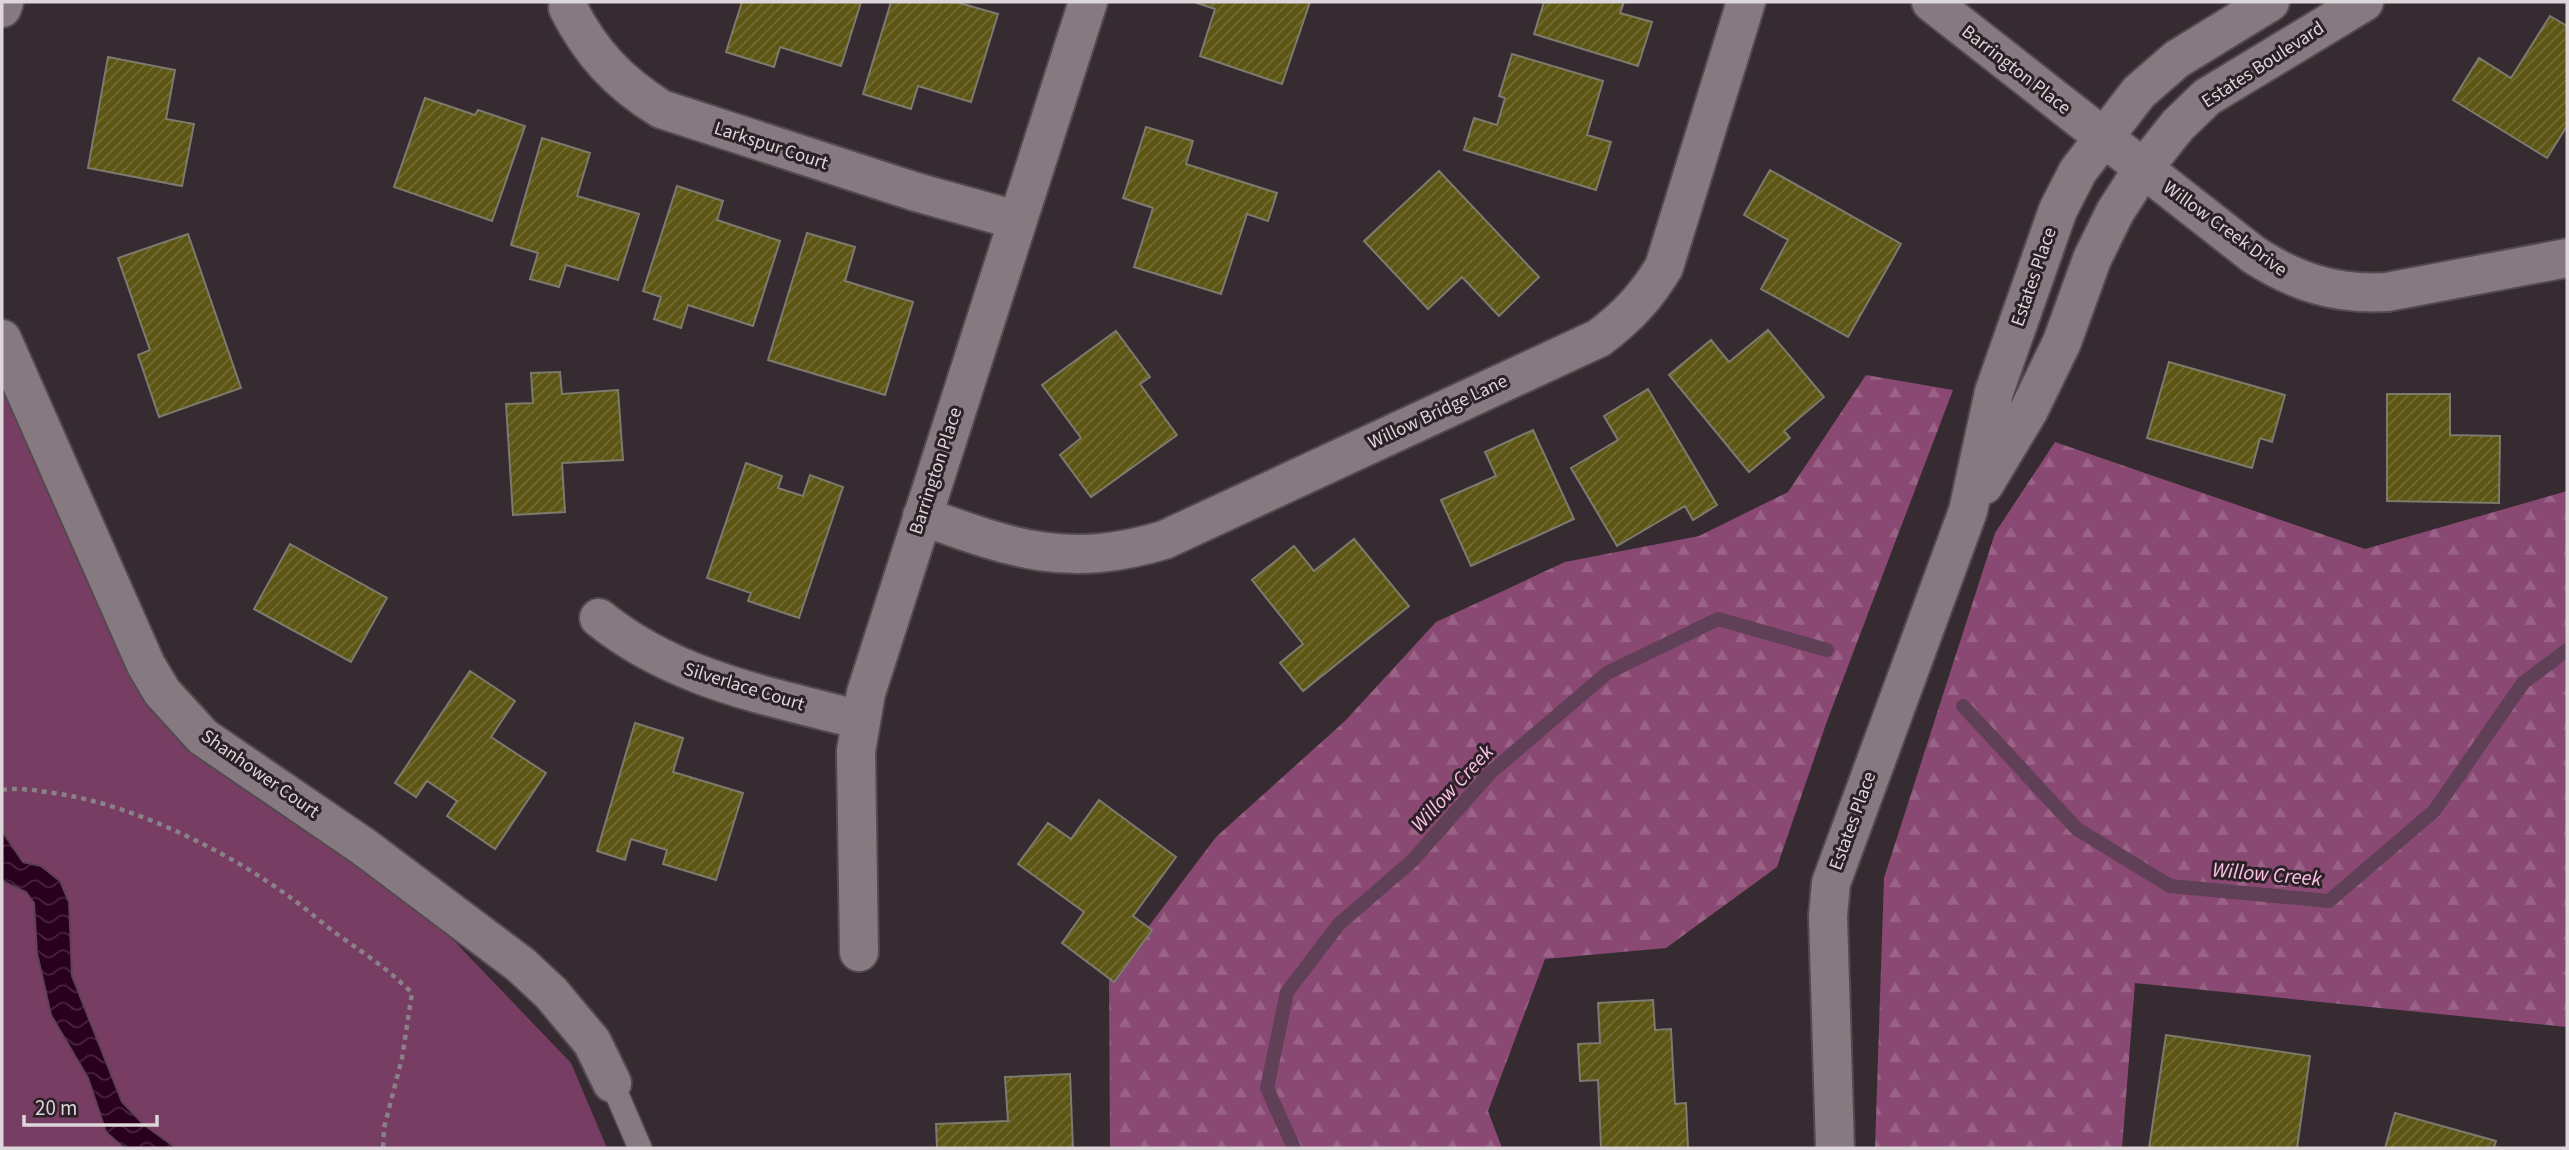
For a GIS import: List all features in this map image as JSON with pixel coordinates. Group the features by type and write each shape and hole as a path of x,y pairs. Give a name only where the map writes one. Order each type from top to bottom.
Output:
{"street":[{"path":"2,8 4,2"},
{"name":"Barrington Place","path":"859,952 856,751 860,720 922,516 1088,2"},
{"name":"Willow Bridge Lane","path":"922,516 1027,551 1066,556 1126,551 1164,540 1599,338 1625,319 1647,295 1664,267 1746,2"},
{"name":"Barrington Place","path":"1931,2 2066,110 2103,135"},
{"path":"2103,135 2140,92 2177,60 2270,2"},
{"name":"Estates Boulevard","path":"2142,170 2178,125 2207,97 2364,2"},
{"name":"Larkspur Court","path":"568,8 583,38 605,67 631,90 661,109 890,184 1016,220"},
{"name":"Willow Creek Drive","path":"2103,135 2142,170 2254,255 2282,273 2313,286 2363,294 2387,292 2567,258"},
{"name":"Estates Place","path":"1835,1148 1828,916 1831,883 1968,511 1994,392 2058,210 2078,171 2103,135"},
{"name":"Estates Place","path":"1968,511 2029,410 2062,342 2092,259 2115,212 2142,170"},
{"name":"Shanhower Court","path":"2,339 146,665 162,692 203,737 364,847 521,965 551,993 592,1042 612,1083"},
{"name":"Silverlace Court","path":"599,618 630,643 683,671 860,720"}],"lane":[{"path":"612,1083 640,1148"}],"path":[{"path":"2,790 15,788 72,796 130,811 204,845 289,896 340,937 385,966 412,993 402,1058 384,1128 383,1148"}],"shaded area":[{"path":"2,346 146,665 364,847 571,1063 607,1148 2,1148"}],"green space":[{"path":"1866,375 1953,390 1826,724 1777,867 1666,948 1545,959 1488,1111 1502,1148 1110,1148 1109,979 1216,837 1345,721 1436,622 1565,562 1699,536 1788,492"},
{"path":"2055,442 2365,549 2567,491 2567,1027 2135,983 2122,1148 1875,1148 1884,878 1995,533"}],"water":[{"path":"2,823 4,834 23,862 41,866 60,881 69,902 72,976 122,1102 143,1124 176,1148 124,1148 106,1132 88,1078 51,1015 37,953 34,903 26,892 2,881"}],"building":[{"path":"742,2 861,2 841,66 780,47 774,67 726,52"},
{"path":"891,2 956,2 998,14 971,102 918,86 911,109 863,94"},
{"path":"1194,2 1310,2 1282,84 1200,56 1215,9"},
{"path":"1544,2 1624,2 1620,13 1652,22 1638,66 1534,34"},
{"path":"2550,16 2567,26 2567,126 2547,158 2453,100 2479,58 2511,78"},
{"path":"1512,54 1603,81 1587,135 1611,142 1596,190 1464,150 1474,118 1497,125 1505,98 1499,96"},
{"path":"108,57 175,70 166,119 194,124 182,186 88,168"},
{"path":"425,98 475,115 478,110 525,126 492,221 394,187"},
{"path":"1146,127 1193,141 1186,164 1277,193 1268,221 1247,214 1221,294 1134,267 1153,208 1123,198"},
{"path":"542,138 590,153 577,196 639,214 618,280 566,265 559,287 530,279 538,253 511,245"},
{"path":"1770,170 1901,244 1848,337 1761,289 1788,240 1744,215"},
{"path":"1439,171 1539,277 1499,316 1462,277 1428,309 1364,241"},
{"path":"677,186 723,201 717,220 780,241 753,326 688,305 681,328 654,319 661,297 643,291"},
{"path":"807,233 855,247 845,281 913,302 885,395 768,360"},
{"path":"188,234 241,388 159,417 138,355 150,350 118,258"},
{"path":"1768,330 1824,397 1784,431 1790,438 1749,472 1669,375 1711,340 1729,362"},
{"path":"1116,331 1150,377 1140,384 1177,435 1091,497 1060,455 1081,438 1042,385"},
{"path":"2169,362 2285,395 2272,442 2260,438 2252,468 2147,438"},
{"path":"560,372 562,394 618,390 623,460 562,463 565,512 513,515 506,404 533,403 531,373"},
{"path":"1648,389 1717,505 1693,520 1685,506 1617,546 1571,468 1618,440 1604,416"},
{"path":"2387,394 2450,394 2450,435 2500,436 2499,503 2387,501"},
{"path":"1533,430 1574,519 1471,566 1441,500 1496,476 1485,452"},
{"path":"746,463 782,476 778,488 803,496 810,475 843,487 799,618 748,601 751,593 707,578"},
{"path":"1354,539 1409,606 1303,691 1280,663 1303,644 1252,580 1294,546 1314,571"},
{"path":"290,544 387,598 351,662 254,609"},
{"path":"470,671 515,701 491,737 546,773 495,849 447,816 457,801 427,781 416,797 395,783"},
{"path":"635,723 683,738 673,772 743,793 716,880 663,864 667,850 631,839 625,860 597,851"},
{"path":"1099,800 1176,857 1133,916 1152,930 1114,982 1062,943 1084,912 1018,864 1048,823 1071,839"},
{"path":"1653,1000 1655,1030 1671,1029 1675,1104 1686,1103 1688,1148 1601,1148 1598,1080 1580,1081 1578,1044 1600,1043 1598,1003"},
{"path":"2166,1035 2310,1056 2297,1148 2149,1148"},
{"path":"1070,1074 1073,1148 937,1148 936,1124 1008,1121 1005,1077"},
{"path":"2395,1113 2496,1141 2494,1147 2500,1148 2385,1148"}],"waterway":[{"name":"Willow Creek","path":"1294,1148 1267,1088 1287,992 1339,924 1412,861 1490,773 1607,673 1718,619 1827,650"},
{"name":"Willow Creek","path":"1963,706 2077,829 2170,886 2329,901 2434,811 2523,683 2567,650"}]}
